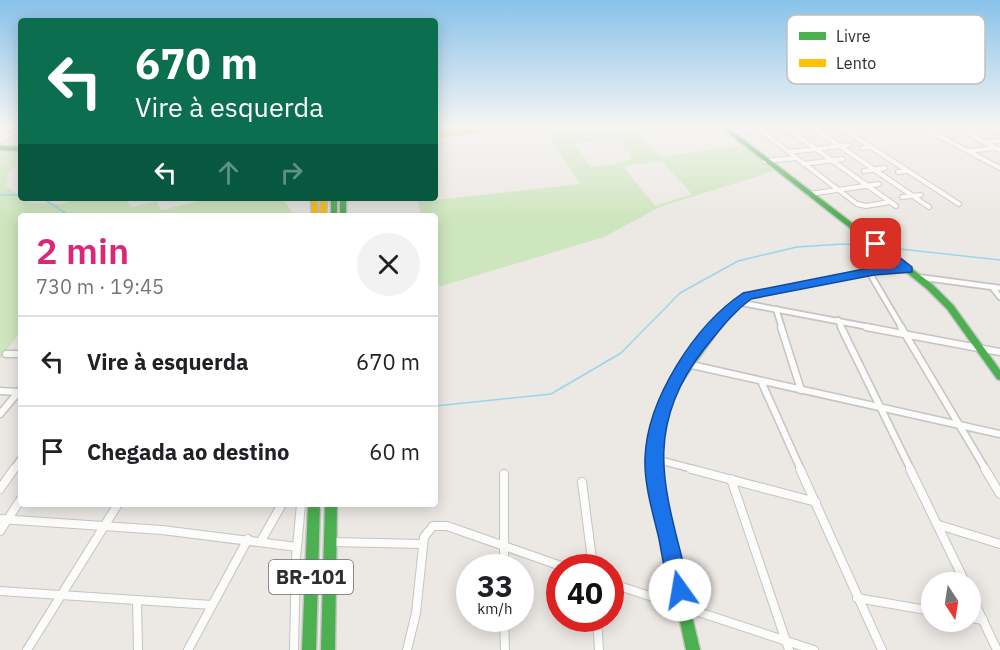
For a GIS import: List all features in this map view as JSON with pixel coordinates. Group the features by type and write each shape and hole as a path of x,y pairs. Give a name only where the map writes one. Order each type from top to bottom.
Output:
{"main road":[{"path":"763,157 879,246 950,307 1000,377"},
{"path":"693,650 656,484 653,459 657,426 662,411 686,363 736,302 768,290 869,272 907,270"},
{"name":"BR-101","path":"309,650 314,507"},
{"name":"BR-101","path":"329,647 331,507"}],"street":[{"path":"827,157 896,206"},
{"path":"856,157 929,207"},
{"path":"886,157 959,204"},
{"path":"981,157 1000,168"},
{"path":"768,161 795,158 860,206 890,202"},
{"path":"803,164 843,159"},
{"path":"899,166 910,165"},
{"path":"864,171 885,168"},
{"path":"898,172 907,171"},
{"path":"807,192 879,184"},
{"path":"902,198 921,195"},
{"path":"869,272 1000,494"},
{"path":"916,276 1000,288"},
{"path":"991,286 1000,297"},
{"path":"736,302 1000,352"},
{"path":"776,309 801,390"},
{"path":"838,320 960,572"},
{"path":"6,354 18,354"},
{"path":"686,363 1000,434"},
{"path":"761,381 882,650"},
{"path":"0,392 18,391"},
{"path":"0,414 18,393"},
{"path":"653,459 816,502"},
{"path":"0,489 18,463"},
{"path":"504,474 504,554"},
{"path":"730,479 789,650"},
{"path":"582,482 591,554"},
{"path":"0,531 4,519 18,503"},
{"path":"27,650 116,507"},
{"path":"261,540 280,507"},
{"path":"294,650 299,507"},
{"path":"4,519 105,525 261,540 297,547"},
{"path":"407,650 416,613 425,533 437,524 546,560"},
{"path":"939,525 1000,544"},
{"path":"189,650 248,540"},
{"path":"330,542 423,549"},
{"path":"624,587 814,650"},
{"path":"0,591 212,606"},
{"path":"857,598 921,609"},
{"path":"137,601 138,650"},
{"path":"982,620 997,650"},
{"path":"504,632 504,650"},
{"path":"598,632 599,650"}],"green space":[{"path":"0,157 18,157 18,165 8,172 7,187 18,195 18,201 63,204 69,201 127,201 132,207 157,201 161,210 200,201 284,201 293,213 18,213 18,335 0,359"},
{"path":"563,157 584,157 591,167 618,164 632,157 758,157 774,171 662,206 604,237 438,287 438,213 421,213 418,202 580,184","holes":["662,161 692,194 655,206 623,166"]}],"waterway":[{"path":"0,195 18,195"},
{"path":"47,201 65,213"},
{"path":"438,406 551,394 621,353 680,293 738,261 797,247 842,244 874,246"},
{"path":"882,247 1000,260"}],"traffic: fast":[{"path":"762,157 930,287 950,307 1000,377"},
{"path":"334,201 334,213"},
{"path":"343,201 343,213"},
{"path":"693,650 656,484 656,439 660,419 675,384 728,311 747,296 874,271 907,270"},
{"path":"309,650 314,507"},
{"path":"328,650 331,507"}],"traffic: slow":[{"path":"314,201 315,213"},
{"path":"323,213 324,201"}],"route":[{"path":"680,590 656,484 653,459 654,442 662,411 686,363 730,308 736,302 756,292 874,271 907,270 876,244"}]}
